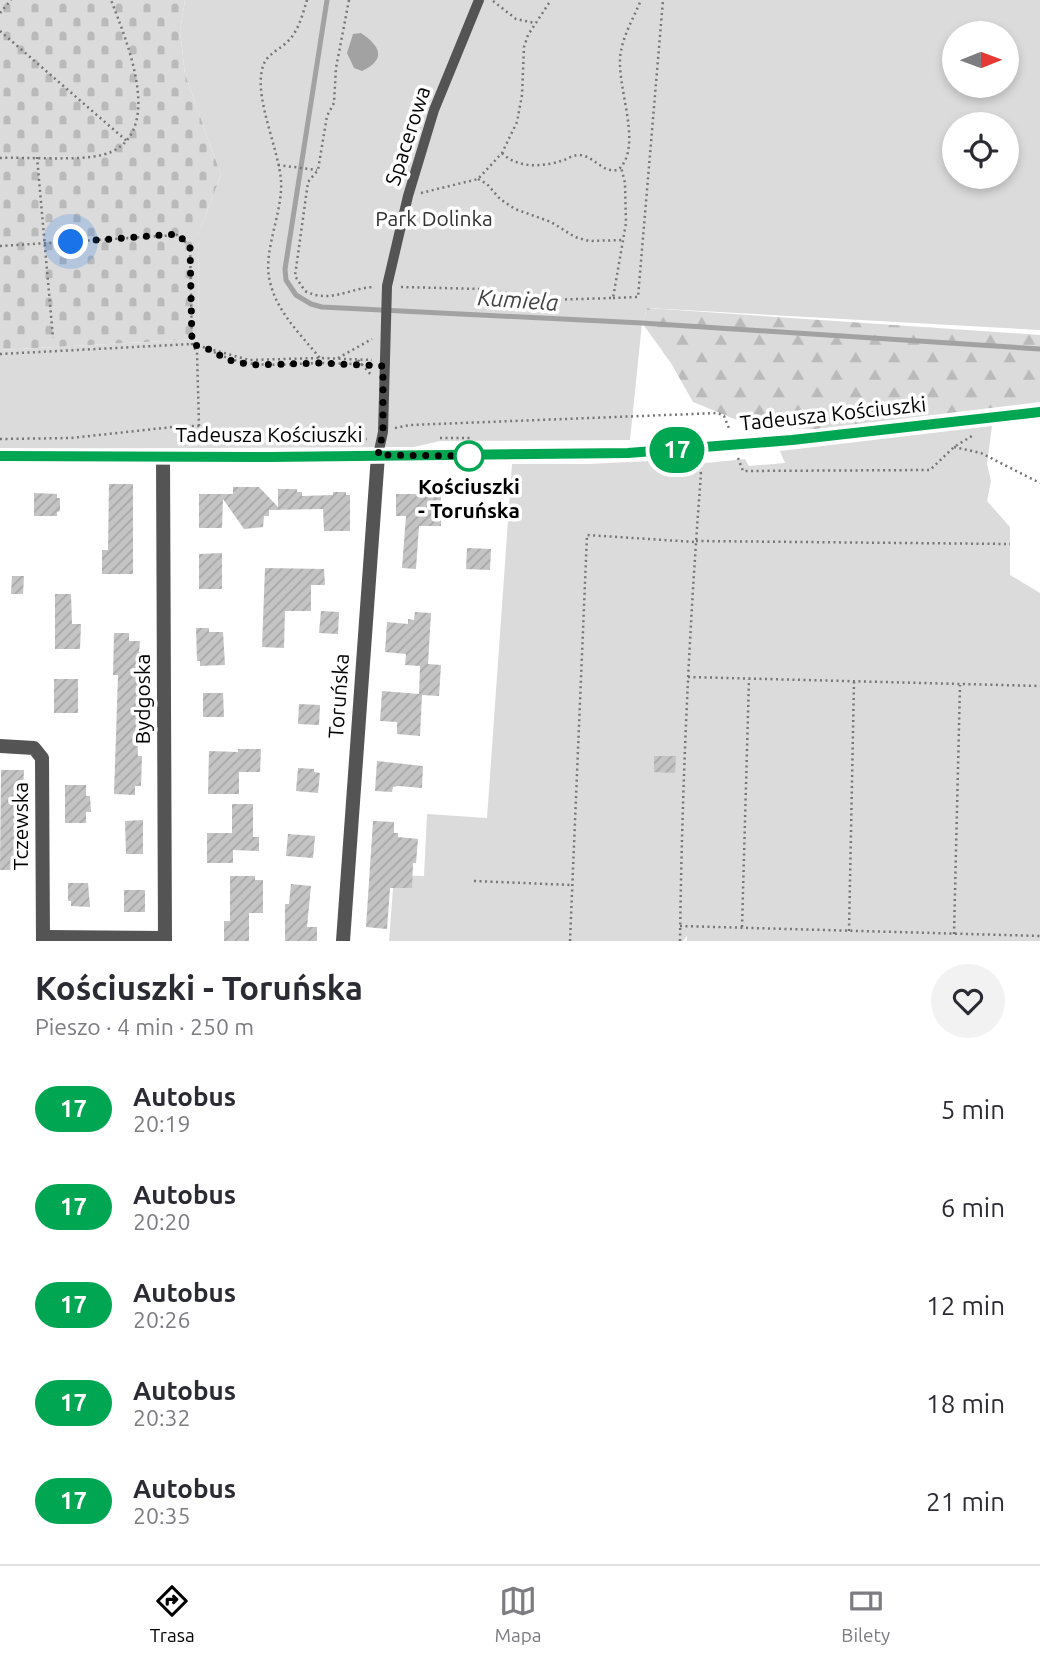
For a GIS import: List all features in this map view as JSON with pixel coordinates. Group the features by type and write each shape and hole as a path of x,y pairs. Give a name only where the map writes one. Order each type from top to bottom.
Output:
{"street":[{"name":"Spacerowa","path":"378,455 383,432 386,291 408,196 434,110 479,0"},
{"name":"Tadeusza Kościuszki","path":"0,456 579,455 1040,412"},
{"name":"Toruńska","path":"342,941 378,455"},
{"name":"Bydgoska","path":"163,456 165,940"},
{"name":"Tczewska","path":"0,746 34,748 42,758 43,939"},
{"path":"43,939 165,940"}],"path":[{"path":"0,13 11,0"},
{"path":"0,158 94,157 116,150 128,142 136,124 138,84 127,42 111,0"},
{"path":"307,0 292,37 271,52 262,69 266,114 278,166 281,195 268,274 270,284 288,319 320,360"},
{"path":"349,0 336,68 334,103 327,116 318,170 308,182 296,256 297,281 300,287 312,294 329,297 360,288 386,291 482,289 546,300 638,297 663,0"},
{"path":"491,0 516,19 535,23"},
{"path":"408,196 478,179 502,153 517,122 522,95 524,47 535,23 551,0"},
{"path":"613,298 627,207 621,167 628,152 630,134 622,89 620,53 642,0"},
{"path":"0,31 128,142"},
{"path":"502,153 511,161 521,164 550,164 574,155 582,155 604,169 612,171 621,167"},
{"path":"37,157 53,338"},
{"path":"278,166 318,170"},
{"path":"478,179 500,200 551,222 575,237 589,241 624,240"},
{"path":"0,246 177,234 190,246 192,344 197,352 199,426"},
{"path":"338,358 384,328"},
{"path":"0,354 192,344 249,360 383,363"},
{"path":"320,360 338,358 383,363"},
{"path":"0,439 61,438 199,426 254,439 373,439 383,432 410,425 718,413 724,416 743,471 930,470 954,447 981,453 1040,482"},
{"path":"721,433 732,439"},
{"path":"432,439 478,438"},
{"path":"680,941 681,825 700,468 688,465"},
{"path":"570,941 587,535 696,541 1010,544"},
{"path":"688,677 1040,686"},
{"path":"742,928 749,679"},
{"path":"849,931 854,681"},
{"path":"954,934 960,684"},
{"path":"474,881 572,885"},
{"path":"680,926 1040,936"}],"green space":[{"path":"0,0 185,0 180,31 185,74 221,175 198,235 199,339 0,350"},
{"name":"Park Dolinka","path":"185,0 1040,0 1040,330 647,308 642,323 630,440 440,441 414,447 0,449 0,350 199,339 198,235 221,175 185,74 180,31"},
{"path":"647,308 1040,335 1040,402 815,429 754,427 693,402 671,363 642,323"},
{"path":"992,426 987,464 991,481 987,501 1010,527 1010,575 1040,593 1040,941 687,941 687,936 683,941 389,941 394,875 424,876 427,814 487,818 512,464 588,464 690,459 706,463 745,459 749,466 785,463 780,451"}],"shaded area":[{"path":"361,33 373,43 378,52 375,62 362,71 354,68 347,53 353,34"}],"building":[{"path":"109,484 133,484 133,574 102,574 102,550 108,550"},
{"path":"233,487 259,487 278,507 278,489 297,489 297,492 302,492 302,496 346,492 346,495 350,495 350,531 324,531 323,509 269,510 269,516 264,516 263,527 244,529 223,499 222,528 199,528 199,494 233,494"},
{"path":"34,493 57,494 57,498 60,498 60,511 57,516 34,516"},
{"path":"396,494 441,494 441,526 419,526 416,569 402,568 406,516 396,516"},
{"path":"467,548 491,549 490,570 466,569"},
{"path":"222,553 222,589 199,589 199,554"},
{"path":"265,568 324,569 325,585 311,585 311,611 285,611 284,648 262,647"},
{"path":"12,576 24,576 23,594 11,594"},
{"path":"55,594 71,594 72,624 81,624 80,649 55,649"},
{"path":"321,611 339,612 338,634 319,633"},
{"path":"415,612 431,613 428,664 441,665 439,696 422,695 420,736 397,734 397,722 380,721 382,691 419,694 420,666 405,665 406,654 385,652 387,622 408,624 408,619 414,620"},
{"path":"196,628 223,632 225,665 200,666 200,661 197,661"},
{"path":"114,633 129,633 129,641 140,641 139,652 143,652 141,691 145,692 145,722 138,721 138,756 142,756 141,786 135,786 135,795 114,794 118,675 113,675"},
{"path":"54,679 78,679 78,713 54,713"},
{"path":"203,693 223,693 224,717 203,717"},
{"path":"299,704 320,705 319,725 298,724"},
{"path":"238,749 261,749 260,772 239,772 239,794 208,794 209,751 238,752"},
{"path":"654,756 676,756 675,773 654,772"},
{"path":"377,761 423,766 422,788 398,786 393,787 392,792 375,791"},
{"path":"298,768 314,769 314,772 320,773 318,793 296,791"},
{"path":"1,770 24,770 18,870 0,870"},
{"path":"65,785 86,785 91,812 86,812 86,823 65,823"},
{"path":"232,804 253,804 253,837 259,837 259,851 233,850 233,863 207,863 207,833 232,833"},
{"path":"143,820 143,854 126,854 125,821"},
{"path":"373,821 394,822 394,833 398,833 398,837 418,839 412,888 390,888 387,929 366,927"},
{"path":"288,834 315,836 313,858 286,856"},
{"path":"230,876 255,876 255,880 263,880 263,913 249,913 249,941 224,941 224,921 230,921"},
{"path":"68,883 88,883 90,907 71,906 71,901 68,901"},
{"path":"291,884 311,886 307,927 317,927 317,941 285,941 285,904 289,904"},
{"path":"124,890 145,890 145,912 124,912"}],"waterway":[{"name":"Kumiela","path":"327,0 285,269 286,280 296,295 311,304 322,307 642,323 1040,349"}],"bus line":[{"name":"17","path":"0,456 269,457 628,453 792,440 1040,412"}],"place":[{"name":"Kościuszki - Toruńska","path":"469,456"}],"route":[{"path":"71,242 177,234 190,246 192,344 229,360 251,365 320,363 383,366 383,432 378,455 469,456"}]}
